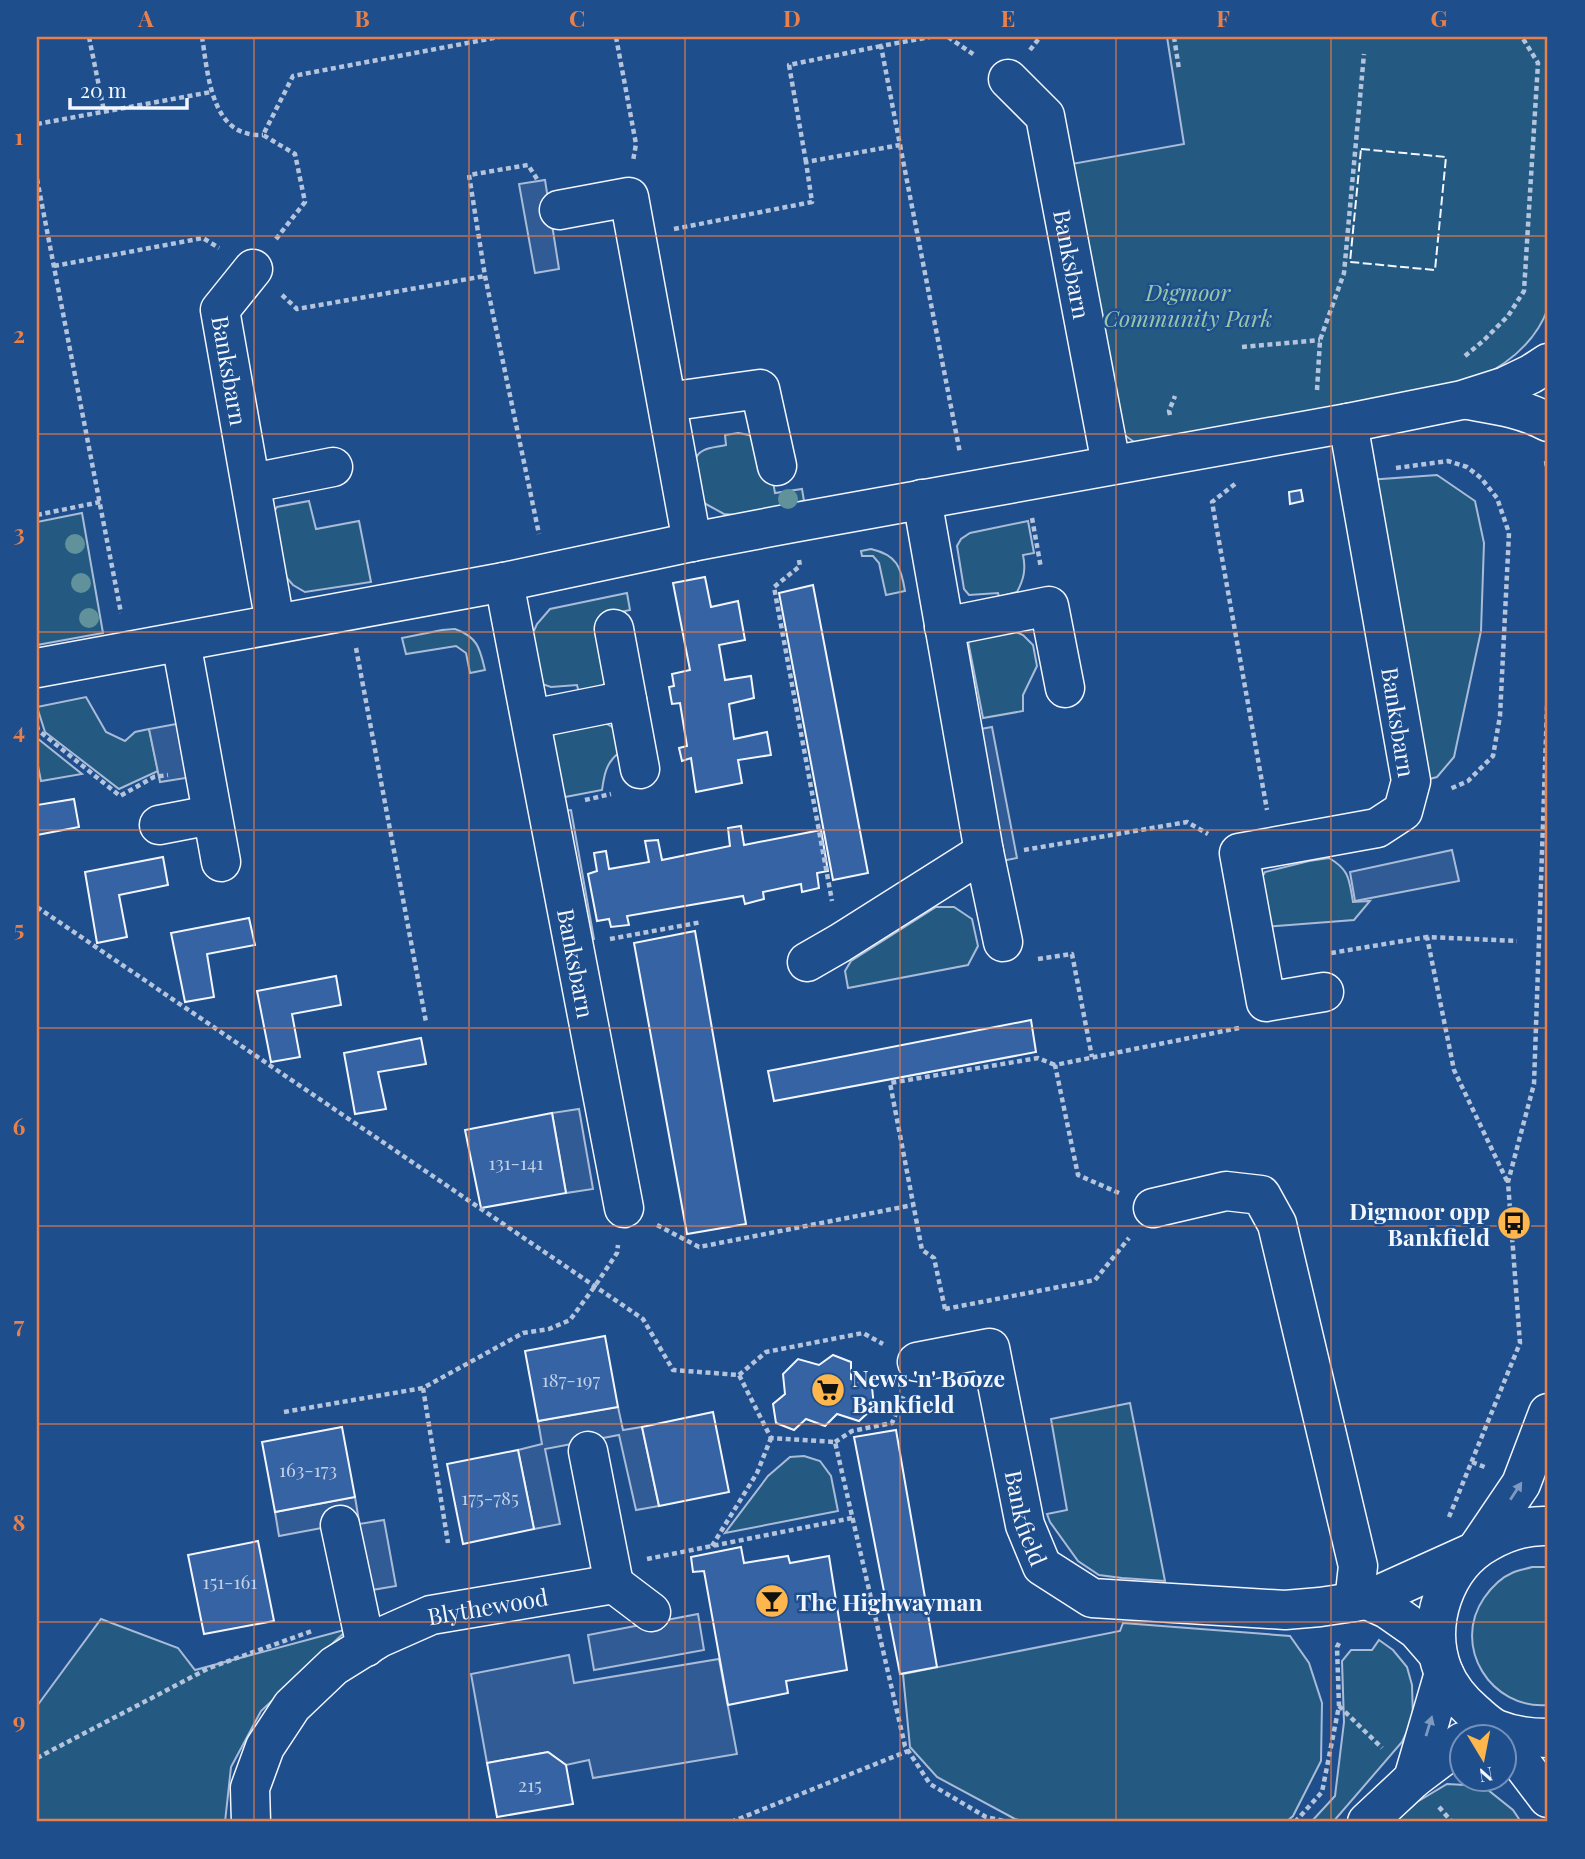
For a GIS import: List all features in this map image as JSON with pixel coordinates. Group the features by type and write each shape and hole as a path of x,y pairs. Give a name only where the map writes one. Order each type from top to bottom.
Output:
{"street":[{"name":"Banksbarn","path":"1008,79 1045,116 1111,464"},
{"path":"559,210 629,197 692,542"},
{"name":"Banksbarn","path":"253,269 220,310 275,624"},
{"path":"37,668 505,582 792,523 1462,400 1506,386 1548,363"},
{"path":"667,402 760,388 777,466"},
{"path":"1462,400 1502,405 1528,412 1548,422"},
{"name":"Banksbarn","path":"1256,850 1377,828 1403,811 1411,781 1348,423"},
{"path":"252,483 333,467"},
{"path":"922,499 984,852 1003,942"},
{"name":"Banksbarn","path":"505,582 624,1208"},
{"path":"944,627 1049,606 1065,688"},
{"path":"614,629 640,769"},
{"path":"181,642 221,862"},
{"path":"532,719 627,700"},
{"path":"159,825 211,815"},
{"path":"1256,850 1266,1002 1324,992"},
{"path":"823,953 984,852"},
{"path":"1153,1208 1226,1191 1261,1195 1278,1224 1358,1566 1360,1601 1387,1609 1417,1630 1441,1663 1461,1702 1477,1722"},
{"name":"Bankfield","path":"918,1362 989,1348 1025,1525 1042,1566 1092,1598 1285,1610 1360,1601 1473,1551 1504,1532 1535,1525 1548,1526"},
{"path":"1413,1779 1441,1663 1437,1617 1447,1583 1521,1484 1548,1413"},
{"path":"588,1451 612,1575 651,1612"},
{"path":"341,1525 363,1630"},
{"name":"Blythewood","path":"251,1822 250,1788 265,1747 292,1706 334,1666 363,1630 379,1638 431,1615 612,1575"},
{"path":"1518,1737 1548,1738"},
{"path":"1367,1822 1413,1779 1448,1758"},
{"path":"1518,1767 1548,1798"}],"path":[{"path":"89,37 104,111"},
{"path":"202,37 211,92 225,120 244,133 263,135 295,154 305,202 253,269"},
{"path":"263,135 293,76 499,37"},
{"path":"616,37 636,144 629,197"},
{"path":"638,249 662,232 812,202 789,65 930,37"},
{"path":"1174,37 1179,69"},
{"path":"1508,316 1524,291 1538,63 1522,37"},
{"path":"881,46 967,491"},
{"path":"1317,392 1320,340 1344,273 1364,54"},
{"path":"37,124 211,92"},
{"path":"806,162 900,145"},
{"path":"547,573 485,276 469,174 528,165 559,210"},
{"path":"37,179 129,652"},
{"path":"54,266 203,238 253,269 298,309 485,276"},
{"path":"1242,347 1320,340"},
{"path":"984,852 1018,851 1187,822 1256,850 1212,502 1237,483 1232,443"},
{"path":"1546,460 1548,477"},
{"path":"1357,474 1448,461 1467,467 1497,498 1509,533 1500,716 1493,756 1468,780 1403,811"},
{"path":"1025,480 1049,606"},
{"path":"37,516 100,502"},
{"path":"792,523 800,566 774,587 823,953"},
{"path":"349,611 426,1022"},
{"path":"1448,1519 1520,1343 1508,1182 1534,1084 1548,679"},
{"path":"37,726 38,730 120,796 154,777 204,771"},
{"path":"548,807 604,797 625,788 640,769"},
{"path":"37,907 643,1319 673,1370 739,1375 766,1352 863,1333 918,1362 892,1423 852,1431 835,1442 771,1438"},
{"path":"575,946 702,922"},
{"path":"1427,937 1454,1070 1508,1182"},
{"path":"1323,955 1427,937 1517,941"},
{"path":"1003,942 1024,961 1072,954 1092,1057"},
{"path":"955,1354 934,1258 922,1250 890,1083 1038,1058 1055,1065 1250,1026 1266,1002"},
{"path":"945,1309 1095,1280 1153,1208 1078,1175 1055,1065"},
{"path":"284,1412 423,1388 523,1333 549,1329 570,1320 617,1253 624,1208 699,1247 913,1205"},
{"path":"712,1546 757,1473 771,1438 739,1375"},
{"path":"423,1388 449,1543"},
{"path":"835,1442 905,1746 930,1784 986,1817 1008,1822"},
{"path":"612,1575 712,1546 852,1518"},
{"path":"1295,1822 1322,1792 1339,1706 1338,1647 1360,1601"},
{"path":"37,1758 209,1668 363,1630"},
{"path":"732,1822 908,1751"}],"green space":[{"name":"Digmoor Community Park","path":"1167,37 1548,37 1548,308 1536,331 1520,351 1477,379 1137,444 1123,434 1066,165 1184,144"},
{"path":"738,433 755,436 767,448 775,493 802,489 804,501 735,515 724,514 704,503 695,461 697,456 707,449 726,445 725,435"},
{"path":"1437,475 1475,501 1484,543 1481,631 1454,757 1437,777 1418,782 1368,480"},
{"path":"309,501 316,529 359,521 371,582 305,592 286,577 273,513 277,507"},
{"path":"82,513 103,633 37,645 37,522"},
{"path":"1028,521 1034,553 1023,555 1024,574 1017,592 999,597 998,593 969,595 964,589 957,546 961,539 970,533"},
{"path":"871,549 887,555 896,563 905,591 886,595 879,563 873,556 862,556 861,551"},
{"path":"627,593 630,610 602,616 606,682 601,687 579,693 577,685 551,687 542,684 532,635 537,624 550,609"},
{"path":"455,629 469,636 477,645 485,670 470,673 466,653 456,646 406,654 402,638"},
{"path":"1009,629 1023,635 1033,645 1037,666 1023,695 1023,711 983,718 968,641"},
{"path":"86,697 106,732 125,741 135,732 149,729 158,771 119,789 45,732 37,707"},
{"path":"605,723 614,728 619,753 608,765 602,790 565,797 555,765 551,736 553,733"},
{"path":"37,738 82,774 41,781 37,761"},
{"path":"1329,858 1345,871 1353,902 1370,901 1354,920 1264,927 1261,879 1265,872"},
{"path":"936,907 954,907 972,919 978,946 968,965 848,988 845,971 851,961"},
{"path":"1130,1403 1165,1581 1099,1575 1078,1561 1047,1514 1067,1510 1051,1419"},
{"path":"804,1456 820,1461 831,1476 838,1511 725,1533 768,1476 790,1457"},
{"path":"1532,1567 1548,1567 1548,1705 1528,1704 1509,1697 1494,1686 1482,1671 1472,1636 1475,1617 1490,1591 1508,1575"},
{"path":"101,1619 178,1648 195,1670 348,1629 261,1711 231,1767 225,1822 37,1822 37,1706"},
{"path":"1123,1623 1290,1636 1309,1663 1322,1703 1321,1761 1293,1816 1286,1822 1028,1822 1015,1819 937,1777 910,1747 903,1674 1120,1631"},
{"path":"1379,1640 1393,1650 1407,1667 1412,1685 1413,1719 1402,1742 1333,1822 1311,1822 1335,1796 1344,1722 1342,1661 1351,1650 1372,1650"},
{"path":"1447,1784 1448,1792 1490,1792 1513,1810 1521,1822 1395,1822 1417,1802"}],"shaded area":[{"path":"545,180 559,269 535,273 519,184"},
{"path":"182,723 192,777 160,782 149,729"},
{"path":"992,727 1017,858 992,863 969,731"},
{"path":"571,810 594,939 578,941 555,812"},
{"path":"1452,850 1459,881 1355,901 1350,872"},
{"path":"579,1109 593,1189 566,1193 552,1113"},
{"path":"618,1407 623,1430 642,1427 659,1506 636,1510 619,1435 545,1449 560,1524 534,1529 518,1450 542,1444 538,1421"},
{"path":"355,1497 359,1521 279,1536 275,1512"},
{"path":"384,1520 396,1586 372,1590 359,1524"},
{"path":"698,1614 704,1650 594,1670 588,1635"},
{"path":"569,1655 574,1683 719,1659 737,1754 593,1778 589,1760 566,1765 548,1752 487,1763 471,1674"}],"building":[{"path":"1301,490 1303,501 1290,504 1289,492"},
{"path":"705,577 711,607 738,601 745,640 719,645 725,680 751,676 754,698 729,704 734,739 767,732 771,755 738,760 742,783 696,792 691,758 682,761 679,748 687,746 680,703 672,704 669,687 674,686 672,674 690,670 673,583"},
{"path":"813,585 868,873 833,880 779,593"},
{"path":"74,799 79,827 37,835 37,805"},
{"path":"741,826 744,845 821,830 828,871 817,873 819,888 802,892 801,884 763,892 764,899 745,904 743,896 627,916 629,925 611,927 609,919 597,921 588,874 597,871 594,853 606,851 609,869 649,862 645,841 658,840 662,860 730,846 728,828"},
{"path":"163,857 168,885 119,895 127,937 97,943 85,872"},
{"path":"249,918 255,945 207,954 214,997 185,1002 171,933"},
{"path":"695,931 746,1224 687,1234 634,943"},
{"path":"336,976 341,1005 292,1014 300,1057 271,1062 257,991"},
{"path":"1031,1020 1036,1052 774,1101 768,1071"},
{"path":"421,1038 426,1064 378,1072 386,1109 355,1114 344,1053"},
{"path":"552,1113 566,1193 481,1208 465,1130"},
{"path":"605,1336 618,1407 538,1421 525,1351"},
{"name":"News 'n' Booze Bankfield","path":"833,1355 851,1362 851,1379 872,1387 874,1407 859,1421 837,1414 825,1426 806,1419 794,1430 776,1423 773,1404 785,1394 783,1374 798,1359 819,1365"},
{"path":"713,1412 729,1492 659,1506 642,1427"},
{"path":"342,1427 355,1497 275,1512 262,1442"},
{"path":"896,1430 937,1667 900,1674 854,1437"},
{"path":"518,1450 534,1529 463,1544 447,1464"},
{"path":"258,1541 274,1621 204,1634 188,1555"},
{"name":"The Highwayman","path":"741,1547 744,1563 788,1556 790,1563 829,1556 847,1670 786,1681 788,1693 728,1705 704,1571 693,1572 691,1557"},
{"path":"548,1752 566,1765 573,1804 497,1817 487,1763"}],"fence":[{"path":"1361,149 1446,157 1435,270 1350,262 1361,149"}],"place":[{"name":"Digmoor opp Bankfield","path":"1514,1223"},
{"name":"News 'n' Booze Bankfield","path":"828,1390"},
{"name":"The Highwayman","path":"772,1601"}]}
